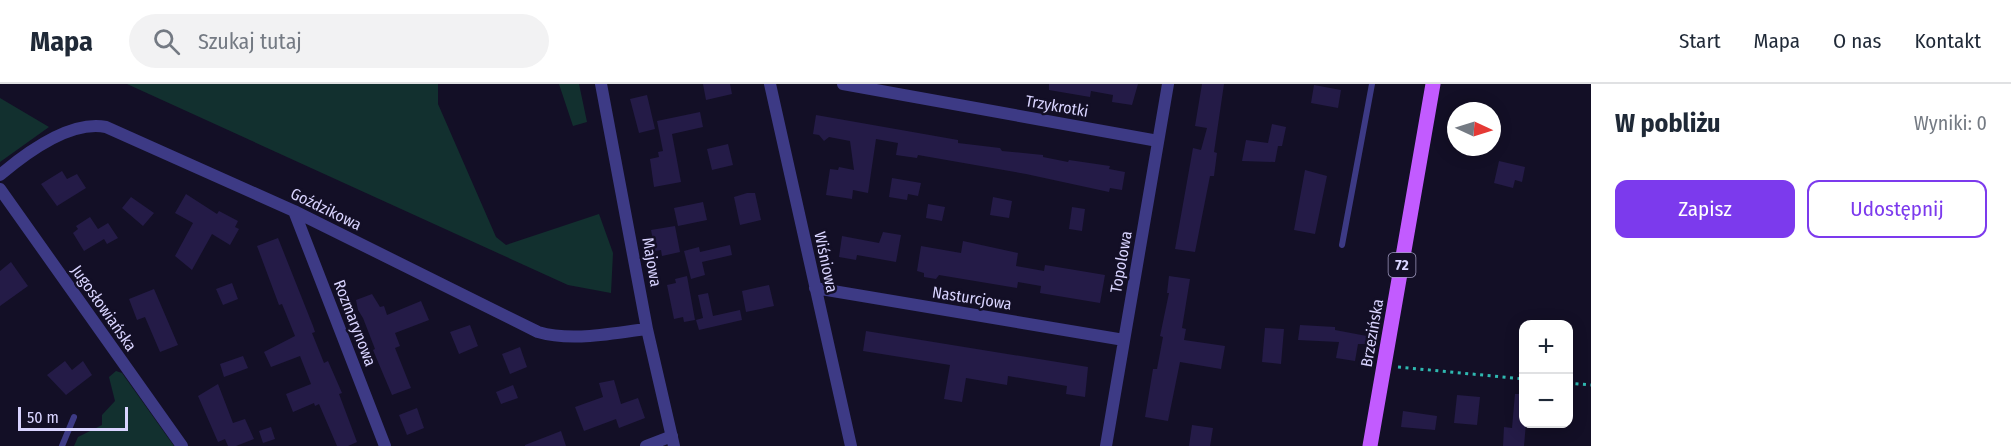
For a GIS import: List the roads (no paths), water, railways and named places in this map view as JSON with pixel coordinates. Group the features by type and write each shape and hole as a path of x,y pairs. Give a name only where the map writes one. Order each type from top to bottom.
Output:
{"main road":[{"name":"Brzezińska","path":"1370,446 1433,84"}],"street":[{"name":"Majowa","path":"601,84 647,328 673,441"},
{"name":"Wiśniowa","path":"770,84 851,446"},
{"name":"Trzykrotki","path":"843,84 1158,141"},
{"name":"Topolowa","path":"1106,446 1168,84"},
{"name":"Goździkowa","path":"0,176 68,130 102,126 294,211 538,332 552,336 572,336 647,328"},
{"name":"Jugosłowiańska","path":"0,189 182,446"},
{"name":"Rozmarynowa","path":"294,211 385,446"},
{"name":"Nasturcjowa","path":"815,288 1124,340"},
{"path":"646,446 673,441"}],"lane":[{"path":"1342,245 1372,84"},
{"path":"62,446 74,417"}]}
